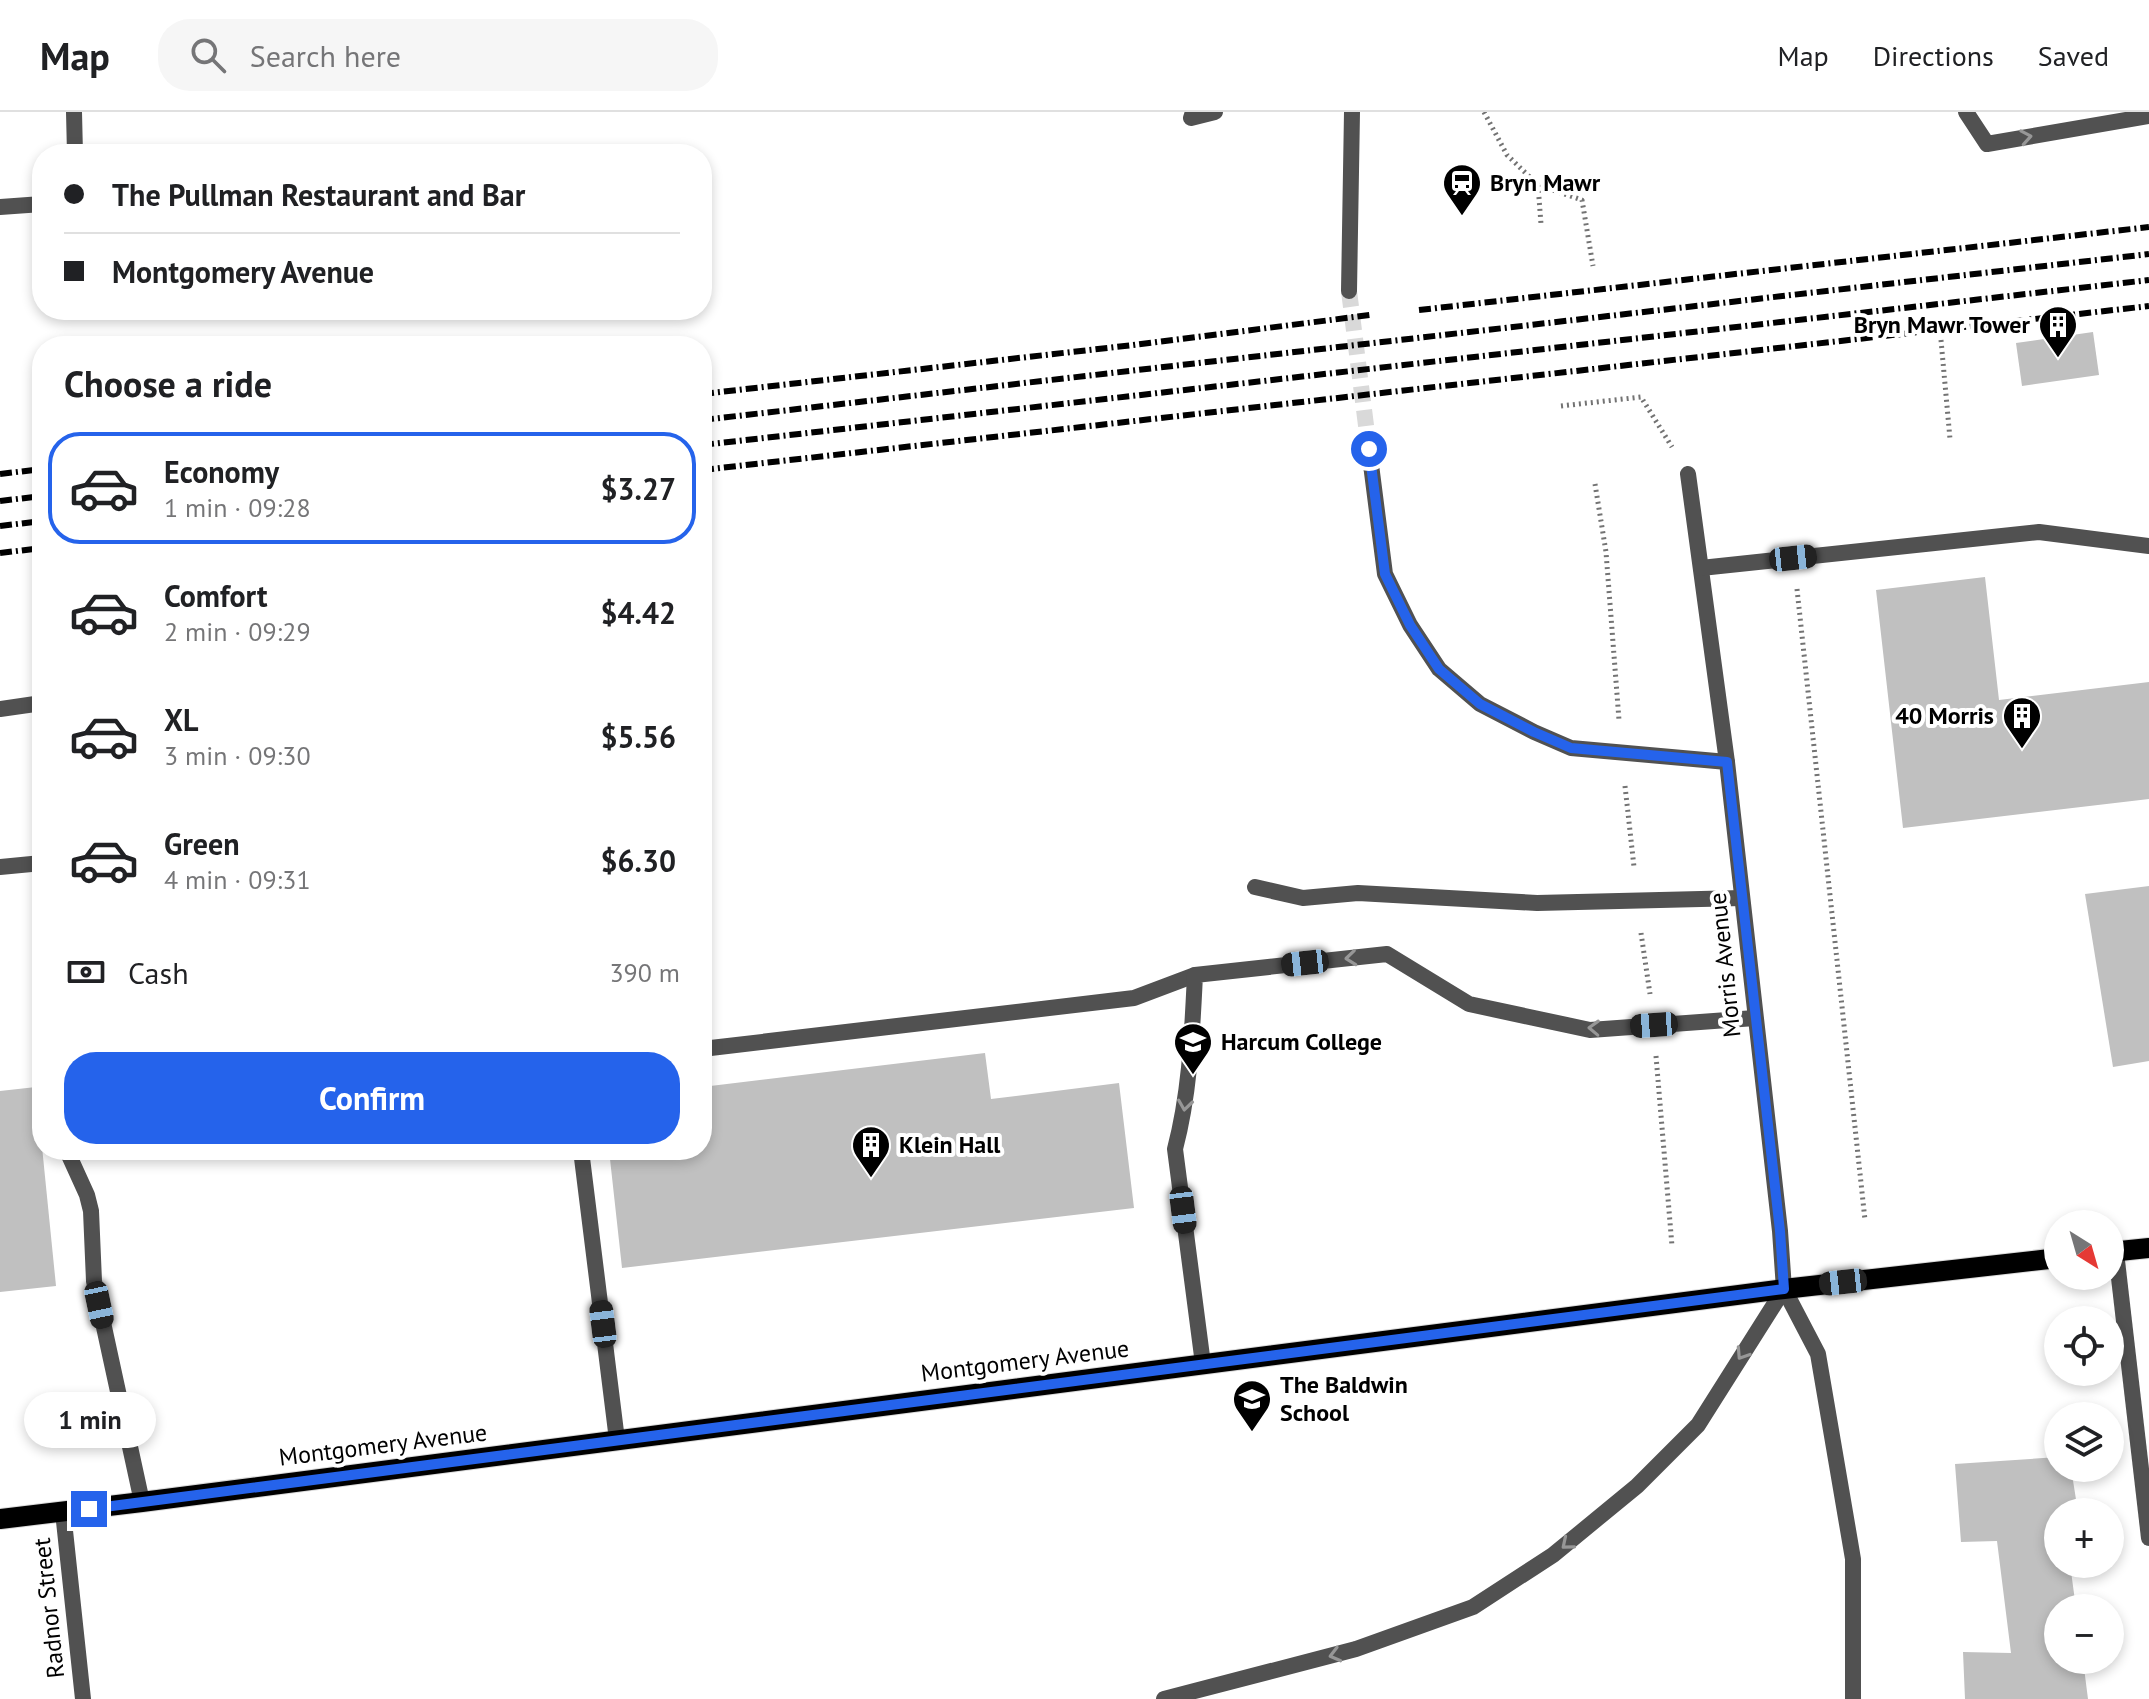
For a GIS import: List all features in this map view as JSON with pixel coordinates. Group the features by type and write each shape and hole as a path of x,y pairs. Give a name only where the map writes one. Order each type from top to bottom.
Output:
{"main road":[{"path":"2124,1251 2149,1248"},
{"name":"Montgomery Avenue","path":"0,1519 1784,1289 2044,1260"}],"street":[{"path":"74,112 75,144"},
{"path":"1193,112 1191,118 1215,112"},
{"path":"1349,291 1352,112"},
{"path":"1966,112 1987,144 2149,116"},
{"path":"0,207 32,205"},
{"path":"1369,449 1385,574 1410,625 1439,669 1480,704 1571,748 1727,762"},
{"name":"Morris Avenue","path":"1688,474 1727,762 1784,1289 1818,1354 1853,1559 1853,1699"},
{"path":"1701,568 2039,532 2149,546"},
{"path":"0,709 32,704"},
{"path":"0,867 32,864"},
{"path":"1255,887 1303,898 1358,893 1537,903 1742,898"},
{"path":"712,1048 1134,998 1195,975 1387,954 1469,1004 1590,1030 1755,1018"},
{"path":"1195,975 1192,1048 1184,1114 1175,1149 1203,1364"},
{"path":"71,1160 91,1211 94,1281 142,1502"},
{"path":"582,1160 617,1440"},
{"path":"1164,1699 1356,1649 1473,1607 1540,1564 1637,1486 1698,1425 1784,1289"},
{"path":"2118,1290 2149,1538"},
{"name":"Radnor Street","path":"63,1512 83,1699"}],"path":[{"path":"1484,112 1507,155 1538,185 1582,200 1593,266"},
{"path":"1538,185 1541,224"},
{"path":"1941,340 1950,439"},
{"path":"1561,406 1641,397 1688,474"},
{"path":"1595,484 1606,552"},
{"path":"1793,558 1865,1220"}],"building":[{"name":"Bryn Mawr Tower","path":"2093,332 2099,375 2022,386 2016,343"},
{"name":"40 Morris","path":"1985,577 1999,700 2149,682 2149,799 1903,828 1876,590"},
{"path":"2149,886 2149,1061 2113,1067 2085,894"},
{"name":"Klein Hall","path":"985,1053 991,1099 1119,1083 1134,1208 622,1268 610,1160 712,1160 712,1086"},
{"path":"32,1087 32,1160 43,1160 56,1286 0,1292 0,1091"},
{"path":"2044,1458 2044,1482 2073,1482 2076,1498 2044,1498 2044,1578 2072,1578 2074,1594 2044,1594 2044,1674 2085,1674 2088,1699 1965,1699 1963,1652 2011,1653 1997,1541 1961,1542 1955,1464"}],"tunnel":[{"path":"1349,291 1369,449"}],"railway":[{"path":"1419,310 2149,227"},
{"path":"712,419 2149,254"},
{"path":"712,444 2149,280"},
{"path":"712,469 2149,306"},
{"path":"712,393 1370,315"},
{"path":"0,474 32,470"},
{"path":"0,501 32,497"},
{"path":"0,526 32,522"},
{"path":"0,553 32,549"}],"place":[{"name":"Bryn Mawr","path":"1462,217"},
{"name":"Bryn Mawr Tower","path":"2058,359"},
{"name":"40 Morris","path":"2022,750"},
{"name":"Harcum College","path":"1193,1076"},
{"name":"Klein Hall","path":"871,1179"},
{"name":"The Baldwin School","path":"1252,1433"}],"route":[{"path":"89,1509 1784,1289 1727,762 1571,748 1480,704 1439,669 1410,625 1385,574 1369,449"}]}
